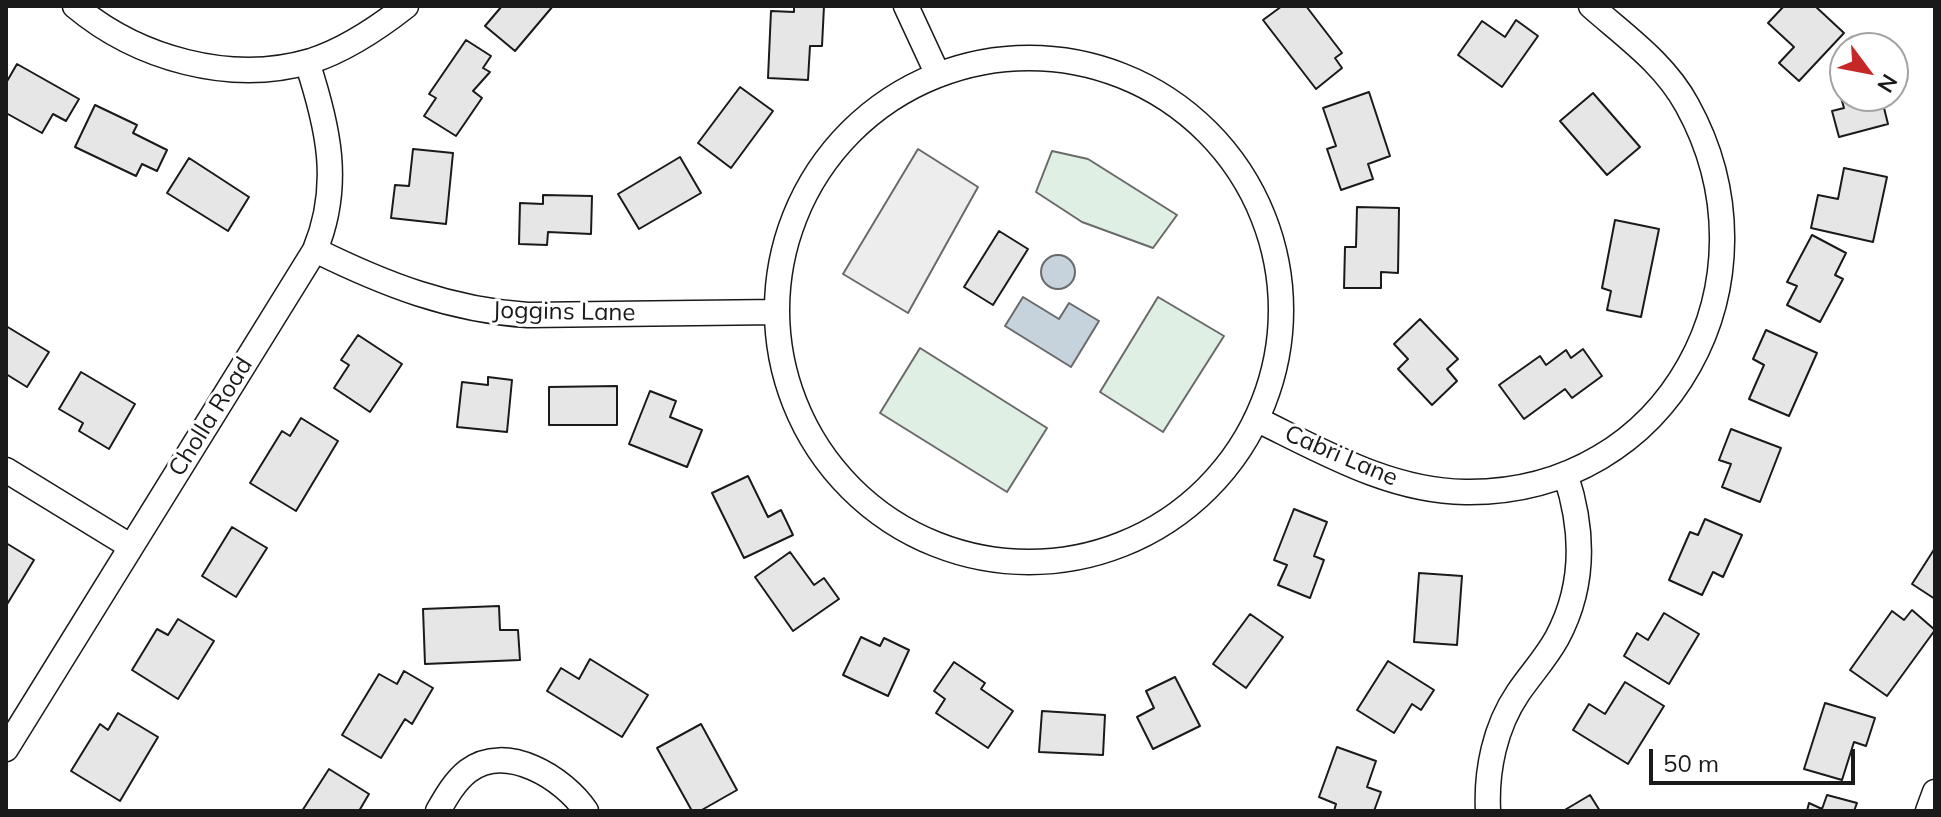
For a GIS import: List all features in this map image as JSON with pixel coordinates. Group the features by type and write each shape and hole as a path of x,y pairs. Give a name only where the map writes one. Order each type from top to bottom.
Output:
{"street":[{"path":"75,6 117,37 189,63 259,68 307,62 358,39 406,6"},
{"path":"906,6 938,75"},
{"name":"Cabri Lane","path":"1256,419 1344,462 1403,484 1433,490 1499,491 1566,476 1606,453 1638,427 1681,380 1708,326 1722,267 1721,214 1714,170 1687,103 1645,51 1591,6"},
{"path":"1003,59 1080,63 1152,89 1212,136 1244,177 1256,200 1278,273 1278,350 1256,419 1217,478 1185,508 1149,532 1109,549 1068,560 1024,563 981,559 939,547 900,528 865,503 834,472 810,437 791,397 780,355 777,312 786,243 800,205 820,169 856,127 877,109 938,75 1003,59"},
{"name":"Cholla Road","path":"6,749 315,250 328,203 331,149 307,62"},
{"name":"Joggins Lane","path":"315,250 417,295 488,311 528,315 777,312"},
{"path":"6,470 130,546"},
{"path":"1488,811 1489,778 1499,732 1518,693 1559,636 1576,587 1581,556 1579,522 1566,476"},
{"path":"438,811 468,771 483,763 503,762 519,763 551,777 586,811"},
{"path":"1928,811 1935,792"}],"green space":[{"path":"1052,151 1088,159 1177,215 1153,248 1082,222 1036,192"},
{"path":"1158,297 1224,336 1163,432 1100,392"},
{"path":"920,348 1047,428 1007,492 880,413"}],"shaded area":[{"path":"918,149 978,187 908,313 843,274"},
{"path":"1058,255 1070,260 1075,272 1070,284 1058,289 1046,284 1041,272 1046,260"},
{"path":"1023,297 1059,319 1069,303 1099,321 1071,367 1005,326"}],"building":[{"path":"502,6 553,6 515,51 485,26"},
{"path":"794,6 824,6 822,46 810,46 808,80 768,78 771,11 794,12"},
{"path":"1282,6 1306,6 1342,53 1335,58 1342,68 1316,89 1263,20"},
{"path":"1784,6 1815,6 1843,32 1829,32 1829,49 1799,81 1779,63 1794,47 1768,23"},
{"path":"1516,20 1538,36 1502,87 1458,55 1482,21 1505,37"},
{"path":"466,40 491,56 483,68 490,72 473,91 482,98 456,136 424,116 436,98 429,94"},
{"path":"17,64 79,99 66,121 53,114 42,133 6,113 6,83"},
{"path":"740,87 773,111 731,168 698,143"},
{"path":"1369,92 1390,156 1368,164 1373,179 1341,190 1327,149 1336,146 1323,108"},
{"path":"1593,93 1640,147 1607,175 1560,121"},
{"path":"95,105 137,125 133,133 167,150 157,171 142,164 136,176 75,147"},
{"path":"1832,112 1885,112 1888,124 1839,137"},
{"path":"413,149 453,153 446,224 391,218 395,185 409,186"},
{"path":"680,157 701,193 639,229 618,194"},
{"path":"189,158 249,197 228,231 167,193"},
{"path":"1844,168 1887,177 1873,242 1811,228 1818,195 1838,199"},
{"path":"543,195 592,196 591,234 548,232 547,245 519,244 520,203 543,204"},
{"path":"1357,207 1399,208 1398,273 1381,272 1381,288 1344,288 1345,247 1356,247"},
{"path":"1615,220 1659,229 1641,317 1607,310 1611,291 1602,288"},
{"path":"999,231 1028,249 993,305 964,287"},
{"path":"1812,235 1846,253 1835,275 1843,279 1820,322 1787,305 1797,286 1787,282"},
{"path":"1420,319 1458,359 1447,369 1457,381 1432,405 1398,369 1408,359 1394,344"},
{"path":"6,326 49,352 27,387 6,374"},
{"path":"1766,330 1817,353 1789,416 1749,399 1764,365 1753,359"},
{"path":"358,335 402,364 370,412 334,388 349,365 341,360"},
{"path":"1583,349 1602,376 1572,398 1565,389 1524,419 1499,385 1540,356 1546,365 1566,350 1571,358"},
{"path":"81,372 135,404 109,449 79,431 83,423 59,409"},
{"path":"488,377 512,380 507,432 457,427 462,382 488,385"},
{"path":"617,386 617,425 549,425 549,387"},
{"path":"650,391 676,401 670,417 702,430 687,467 629,444"},
{"path":"301,418 338,441 296,511 250,483 282,431 290,436"},
{"path":"1731,429 1781,448 1760,502 1722,487 1731,464 1719,460"},
{"path":"748,476 768,517 781,510 793,535 744,558 712,493"},
{"path":"1294,509 1327,522 1314,556 1324,560 1310,598 1278,585 1287,565 1274,560"},
{"path":"1705,519 1742,535 1723,577 1713,572 1702,595 1669,580 1690,532 1698,535"},
{"path":"232,527 267,548 236,597 202,576"},
{"path":"6,543 34,560 6,606"},
{"path":"1935,548 1935,599 1912,584"},
{"path":"790,552 814,585 824,578 839,599 793,631 755,577"},
{"path":"1419,573 1462,576 1457,645 1414,642"},
{"path":"499,606 500,630 518,630 520,660 425,664 423,609"},
{"path":"1912,610 1935,630 1887,696 1850,670 1892,611 1904,620"},
{"path":"1664,613 1699,634 1669,684 1624,656 1637,633 1648,640"},
{"path":"1250,614 1283,637 1246,688 1213,664"},
{"path":"178,619 214,641 178,699 132,670 157,629 168,635"},
{"path":"861,637 880,646 884,638 909,650 888,696 843,675"},
{"path":"590,659 648,695 622,737 547,691 561,668 579,679"},
{"path":"1388,661 1434,690 1421,710 1412,704 1394,733 1357,710"},
{"path":"954,662 985,683 981,689 1013,711 988,748 936,713 945,699 934,691"},
{"path":"404,671 433,688 412,724 405,719 381,758 342,735 379,674 397,684"},
{"path":"1175,677 1200,726 1153,749 1137,717 1154,708 1146,691"},
{"path":"1625,682 1664,706 1628,764 1573,730 1589,704 1605,714"},
{"path":"1825,703 1875,718 1866,746 1854,742 1842,780 1804,769"},
{"path":"1042,711 1105,715 1103,755 1039,752"},
{"path":"118,713 158,737 120,801 71,771 100,724 108,730"},
{"path":"701,724 737,790 700,811 692,811 657,748"},
{"path":"1337,747 1376,761 1367,787 1381,792 1374,811 1334,811 1336,804 1319,797"},
{"path":"329,769 369,794 359,811 302,811"},
{"path":"1590,795 1600,811 1563,811"},
{"path":"1827,795 1857,803 1854,811 1807,811 1809,803 1822,809"}]}
